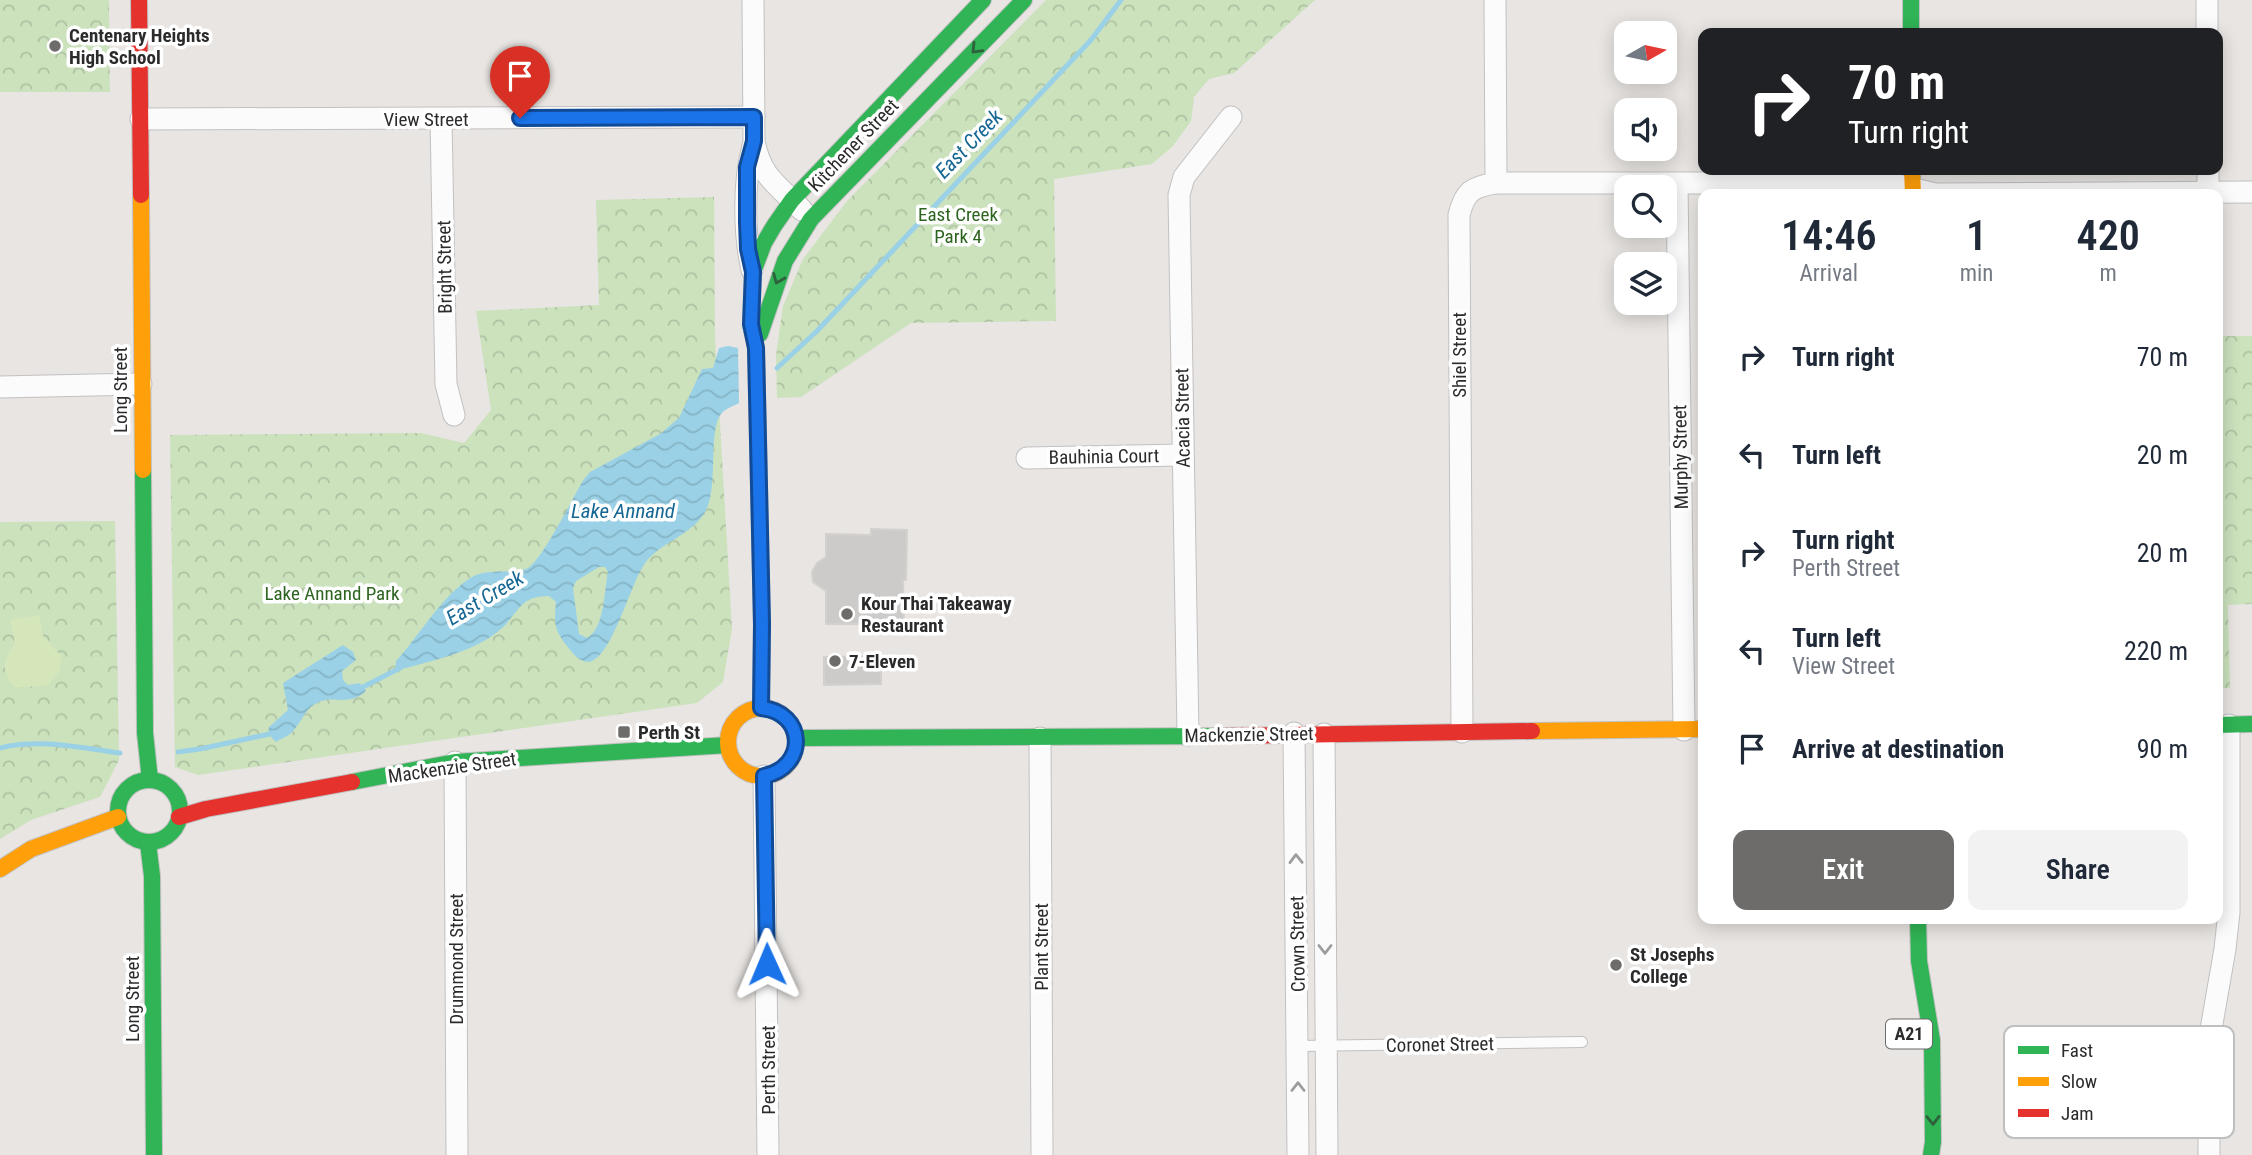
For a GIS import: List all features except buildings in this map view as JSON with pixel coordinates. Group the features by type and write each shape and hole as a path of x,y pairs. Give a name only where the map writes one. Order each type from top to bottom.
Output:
{"main road":[{"name":"Long Street","path":"139,0 145,742 150,780"},
{"name":"Kitchener Street","path":"756,348 774,289 786,261 811,219 1024,0"},
{"path":"1911,0 1911,28"},
{"name":"Kitchener Street","path":"753,272 764,243 792,200 981,1"},
{"path":"753,272 751,324 756,348 758,399 761,708"},
{"path":"761,708 781,713 788,720 796,738 796,748 788,764 781,770 764,776 750,773 738,765 729,745 731,729 740,716 761,708"},
{"path":"2223,725 2252,724"},
{"name":"Mackenzie Street","path":"796,738 1040,738 1693,729"},
{"name":"Mackenzie Street","path":"179,817 206,809 455,762 729,745"},
{"path":"150,780 169,788 176,796 179,817 176,825 164,838 148,843 128,835 121,827 118,817 120,798 132,785 150,780"},
{"path":"0,869 31,849 118,817"},
{"name":"Long Street","path":"148,843 152,876 154,1155"},
{"name":"A21","path":"1918,924 1919,961 1932,1040 1931,1155"},
{"name":"A21","path":"1912,1013 1919,961"}],"street":[{"path":"753,0 754,141 758,162 767,176 811,219"},
{"path":"1495,0 1496,183 1614,184"},
{"path":"2207,0 2207,28"},
{"name":"View Street","path":"141,120 754,117"},
{"name":"Acacia Street","path":"1188,735 1179,195 1184,177 1231,117"},
{"name":"Bright Street","path":"441,119 446,384 454,415"},
{"path":"753,272 748,249 747,167 754,141"},
{"name":"Shiel Street","path":"1462,732 1459,215 1463,199 1475,187 1496,183"},
{"path":"1677,184 1912,184"},
{"name":"Murphy Street","path":"1677,184 1693,729"},
{"path":"2223,192 2252,192"},
{"path":"0,387 141,384"},
{"name":"Bauhinia Court","path":"1027,458 1182,455"},
{"path":"2211,1026 2228,921 2223,725"},
{"name":"Crown Street","path":"1294,733 1298,1155"},
{"name":"Crown Street","path":"1324,734 1327,1155"},
{"name":"Plant Street","path":"1040,738 1042,1155"},
{"name":"Drummond Street","path":"455,762 457,1155"},
{"name":"Perth Street","path":"764,776 768,1155"}],"lane":[{"name":"Coronet Street","path":"1298,1046 1582,1042"}],"green space":[{"name":"Centenary Heights High School","path":"0,0 109,0 110,92 0,92"},
{"name":"East Creek Park 4","path":"1046,0 1315,0 1234,73 1209,79 1194,97 1191,121 1173,146 1152,164 1054,179 1056,321 911,323 801,397 777,398 776,355 783,306 803,259 848,200"},
{"name":"Lake Annand Park","path":"714,197 715,338 732,629 723,682 697,703 198,775 175,767 170,435 421,433 464,443 491,410 476,311 599,305 596,200"},
{"path":"2223,336 2252,336 2252,604 2228,605 2230,688 2223,688"},
{"path":"115,521 119,760 100,797 31,820 0,839 0,522"},
{"path":"39,615 43,636 62,657 59,672 48,685 16,688 5,672 8,655 15,643 10,620"}],"water":[{"name":"Lake Annand","path":"719,348 738,348 739,403 723,412 717,422 712,485 707,508 693,526 657,551 642,568 607,646 599,656 588,662 575,655 557,630 556,602 549,596 526,602 502,628 479,644 395,671 396,661 441,605 461,585 478,574 526,569 532,565 590,472 660,434 679,418 702,369 713,368","holes":["599,567 605,567 608,572 603,608 597,626 587,638 579,634 573,588 576,581"]},
{"path":"343,645 353,652 356,660 342,671 343,680 348,685 360,683 366,691 348,700 325,700 315,704 292,732 276,742 268,734 269,727 288,710 283,683"}],"waterway":[{"name":"East Creek","path":"777,368 817,331 1091,40 1121,0"},
{"name":"East Creek","path":"359,689 400,668"},
{"name":"East Creek","path":"178,752 274,733"},
{"name":"East Creek","path":"0,748 45,744 120,753"}],"traffic: fast":[{"path":"761,708 762,624 756,348 751,324 753,272 764,243 792,200 983,0"},
{"path":"760,334 785,261 811,219 1024,0"},
{"path":"1911,0 1911,28"},
{"path":"143,470 145,733 150,780"},
{"path":"2223,725 2252,724"},
{"path":"796,738 1221,736"},
{"path":"352,782 455,762 728,745"},
{"path":"149,780 161,782 171,789 178,799 180,811 178,823 171,833 161,840 149,842 137,840 127,833 120,823 118,811 120,799 127,789 137,782 149,780"},
{"path":"148,843 152,876 154,1155"},
{"path":"1918,924 1919,961 1932,1040 1931,1155"}],"traffic: slow":[{"path":"1912,175 1913,189"},
{"path":"141,195 143,470"},
{"path":"762,708 775,711 786,718 793,729 796,742 793,755 786,766 775,773 762,776 749,773 738,766 731,755 728,742 731,729 738,718 749,711 762,708"},
{"path":"1532,731 1698,729"},
{"path":"0,869 31,849 118,817"}],"traffic: jam":[{"path":"139,0 141,195"},
{"path":"1221,736 1532,731"},
{"path":"179,817 206,809 352,782"}],"place":[{"name":"Centenary Heights High School","path":"55,46"},
{"name":"Kour Thai Takeaway Restaurant","path":"847,614"},
{"name":"7-Eleven","path":"835,661"},
{"name":"Perth St","path":"624,732"},
{"name":"St Josephs College","path":"1616,965"}],"route":[{"path":"520,118 754,117 754,141 747,167 747,222 748,249 753,272 751,324 756,348 762,624 761,708 781,713 793,728 796,738 796,748 788,764 773,774 764,776 767,964"}]}
